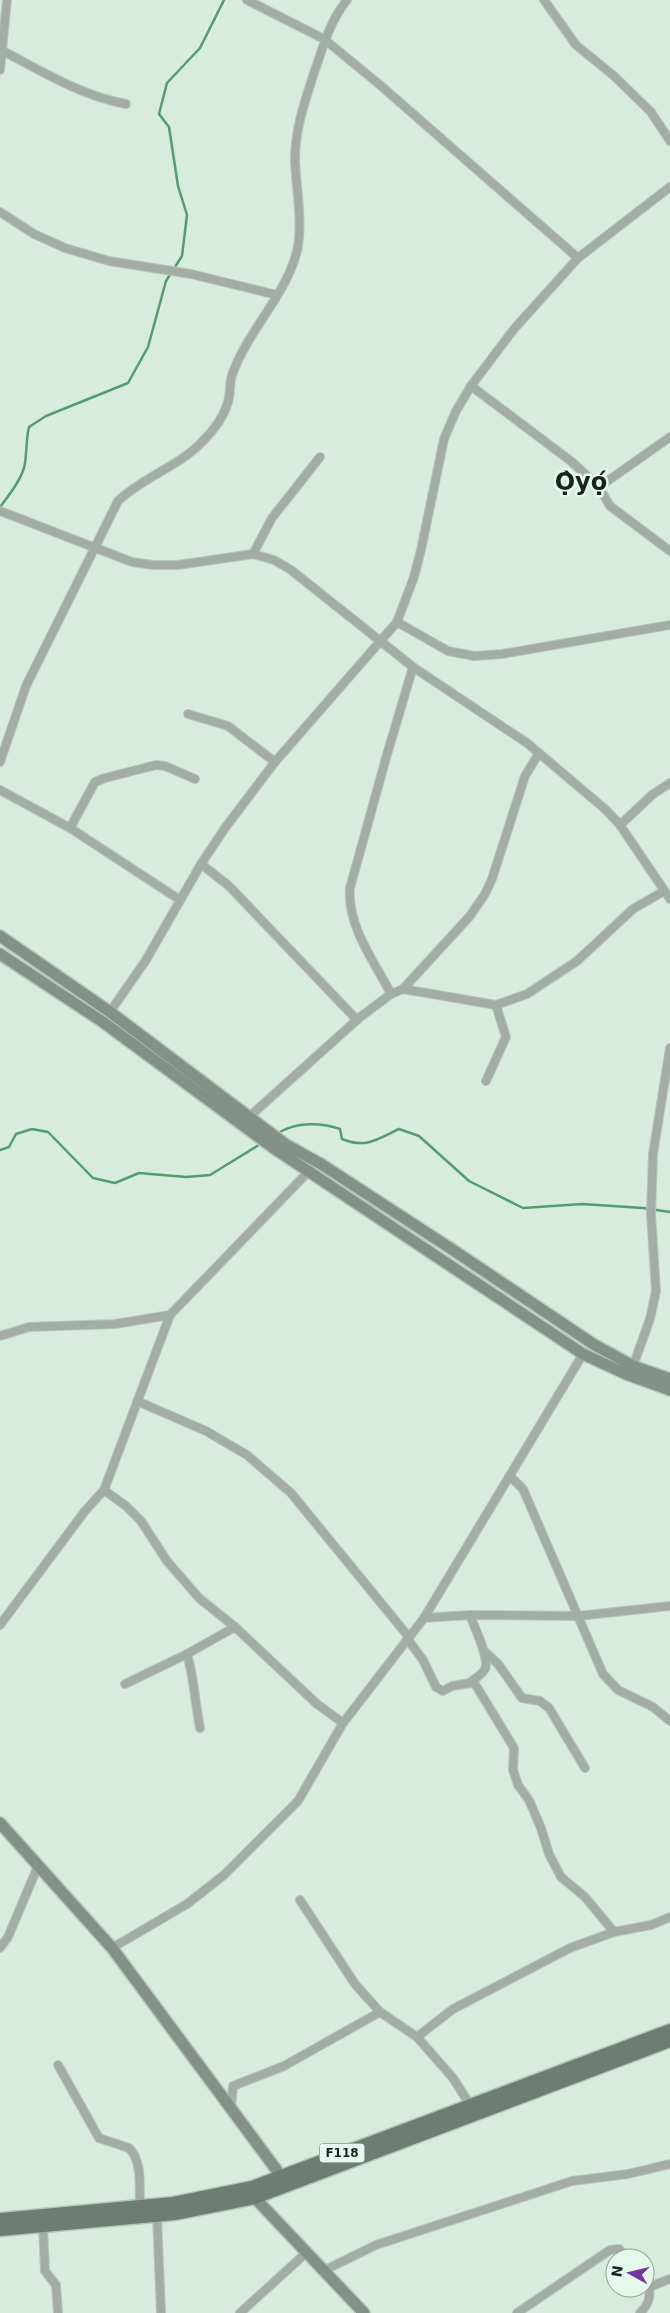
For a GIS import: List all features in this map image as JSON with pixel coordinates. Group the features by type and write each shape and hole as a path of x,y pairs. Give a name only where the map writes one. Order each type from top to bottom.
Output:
{"main road":[{"path":"0,936 110,1012 310,1170 583,1354 626,1374 670,1390"},
{"path":"0,954 209,1092 250,1116 259,1129"},
{"path":"280,1146 321,1164 593,1344 634,1366 670,1378"},
{"path":"445,1260 452,1250"},
{"path":"0,1823 112,1948 281,2176"},
{"name":"F118","path":"0,2218 173,2203 252,2187 670,2030"},
{"name":"F118","path":"0,2230 157,2216 255,2198 670,2042"},
{"path":"255,2198 364,2313"}],"street":[{"path":"0,70 7,0"},
{"path":"247,0 324,39 409,109 578,258"},
{"path":"0,762 26,686 118,501 143,481 200,444 211,432 227,405 231,378 247,341 277,296 296,254 299,211 295,159 302,106 324,39 347,0"},
{"path":"544,0 576,45 614,76 651,112 670,141"},
{"path":"3,51 75,88 105,100 126,104"},
{"path":"110,1012 146,960 201,864 275,762 379,640 397,622 418,559 444,440 456,411 471,386 514,329 578,258 670,187"},
{"path":"0,212 34,234 65,248 109,261 191,274 277,296"},
{"path":"471,386 572,462 600,487 610,506 670,552"},
{"path":"600,487 670,437"},
{"path":"253,554 272,518 320,458"},
{"path":"0,511 119,558 153,566 178,565 253,554 274,560 291,570 413,667 539,753 606,809 620,825 670,899"},
{"path":"397,622 448,651 474,656 512,652 670,624"},
{"path":"391,994 355,926 349,900 350,888 413,667"},
{"path":"188,714 228,726 275,762"},
{"path":"250,1116 356,1020 391,994 402,989 470,916 485,894 492,879 525,776 539,753"},
{"path":"70,828 95,782 105,778 156,765 166,766 195,779"},
{"path":"620,825 652,795 670,783"},
{"path":"0,790 70,828 180,900"},
{"path":"201,864 229,886 356,1020"},
{"path":"402,989 496,1005 527,994 577,960 633,909 664,891"},
{"path":"486,1081 506,1037 496,1005"},
{"path":"634,1366 650,1319 656,1291 651,1214 652,1187 656,1131 670,1048"},
{"path":"0,1625 85,1511 104,1490 170,1315 310,1170"},
{"path":"0,1336 29,1327 115,1324 170,1315"},
{"path":"112,1948 187,1904 259,1842 298,1801 343,1723 408,1636 424,1618 583,1354"},
{"path":"137,1402 206,1431 246,1455 291,1493 408,1636 409,1641 423,1660 436,1687 443,1691 452,1686 475,1684 514,1748 511,1763 515,1778 529,1800 542,1828 549,1854 561,1877 585,1897 614,1932"},
{"path":"510,1476 523,1489 604,1674 618,1690 653,1707 670,1721"},
{"path":"104,1490 126,1506 141,1521 167,1561 199,1598 235,1627 317,1704 343,1723"},
{"path":"424,1618 470,1615 578,1616 670,1606"},
{"path":"470,1615 484,1651 485,1670 470,1683"},
{"path":"125,1684 187,1654 235,1627"},
{"path":"484,1651 498,1664 522,1698 540,1701 548,1708 585,1768"},
{"path":"187,1654 192,1670 192,1687 200,1728"},
{"path":"0,1948 8,1938 38,1866"},
{"path":"300,1900 345,1971 380,2012 417,2037 453,2078 470,2105"},
{"path":"417,2037 453,2009 468,2000 570,1948 614,1932 651,1925 670,1917"},
{"path":"231,2108 233,2086 284,2066 380,2012"},
{"path":"58,2065 99,2138 133,2151 138,2166 140,2206"},
{"path":"325,2270 376,2245 572,2182 628,2174 670,2164"},
{"path":"157,2216 161,2313"},
{"path":"43,2226 45,2271 56,2285 58,2313"},
{"path":"240,2313 306,2253"},
{"path":"518,2313 605,2253"},
{"path":"655,2282 670,2279"},
{"path":"640,2313 648,2302 648,2298"}],"waterway":[{"path":"0,507 22,475 26,458 29,427 46,416 128,383 148,347 166,281 182,256 187,215 178,186 169,127 159,114 167,83 200,48 224,0"},
{"path":"278,1133 301,1125 317,1124 340,1129 342,1139 350,1142 365,1143 372,1142 399,1129 419,1136 469,1181 523,1208 582,1204 643,1208 670,1212"},
{"path":"0,1150 9,1147 16,1134 32,1129 48,1132 93,1178 115,1183 139,1173 186,1177 210,1175 262,1143"}],"district":[{"name":"Ọ̀yọ́","path":"581,482"}]}
